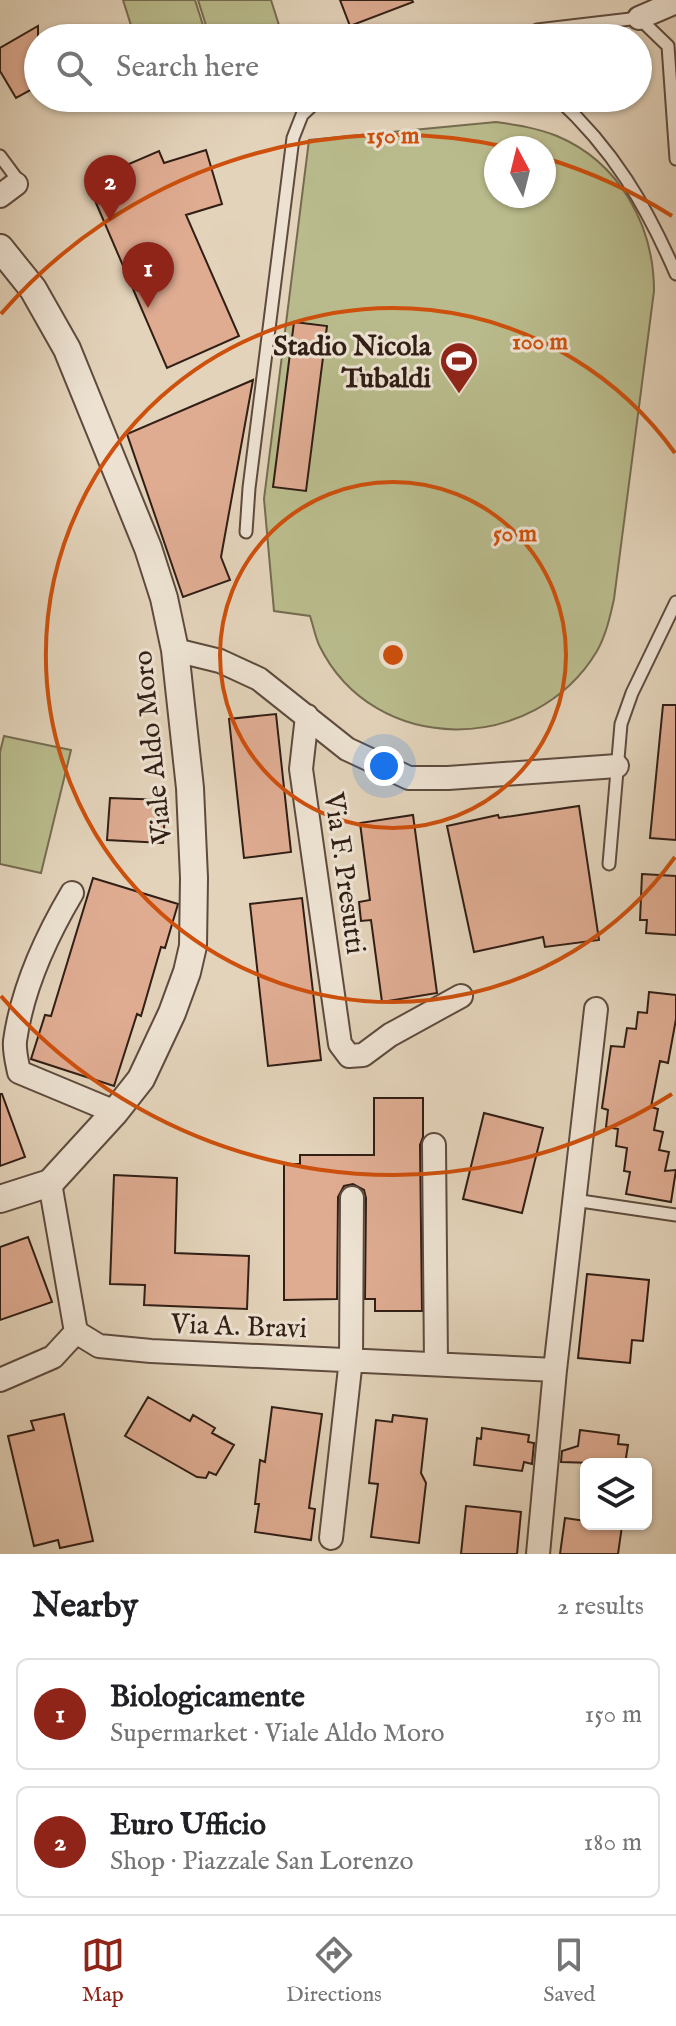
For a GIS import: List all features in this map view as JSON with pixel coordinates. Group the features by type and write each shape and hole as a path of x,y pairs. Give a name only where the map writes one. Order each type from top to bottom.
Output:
{"street":[{"path":"639,18 676,2"},
{"name":"Viale Aldo Moro","path":"0,248 33,289 67,349 148,548 164,598 175,650 190,788 194,878 193,946 172,1013 141,1079 50,1183 0,1199"},
{"path":"175,650 220,661 259,679 347,749 409,778 617,766"},
{"name":"Via F. Presutti","path":"307,716 301,769 340,1044 349,1056 363,1055 390,1035 461,996"},
{"path":"72,893 57,919 30,983 14,1044 19,1072 115,1112"},
{"path":"538,1554 555,1370 596,1009"},
{"path":"434,1145 436,1363"},
{"path":"0,1380 53,1357 76,1332 50,1183"},
{"path":"331,1538 351,1359 352,1198"},
{"name":"Via A. Bravi","path":"76,1332 99,1346 151,1351 555,1370"}],"lane":[{"path":"588,24 639,18 645,24"},
{"path":"652,31 668,46 676,159"},
{"path":"246,532 250,472 293,138 305,112"},
{"path":"572,112 585,124 638,194 676,274"},
{"path":"0,156 20,183 8,190"},
{"path":"609,864 621,724 676,602"},
{"path":"574,1200 676,1215"}],"green space":[{"path":"123,0 195,0 203,24 131,24"},
{"path":"198,0 271,0 279,24 206,24"},
{"name":"Stadio Nicola Tubaldi","path":"496,122 557,136 579,147 615,179 640,220 648,243 654,291 614,599 597,651 570,685 535,710 496,725 455,729 415,724 377,708 344,682 319,645 310,616 274,611 264,499 309,140"},
{"path":"4,736 71,750 41,873 0,864 0,752"}],"building":[{"path":"340,0 413,2 355,24 349,24"},
{"path":"24,34 24,94 16,98 0,71 0,48"},
{"path":"206,150 222,204 186,215 239,336 167,368 87,182 159,151 164,163"},
{"path":"294,322 327,326 306,491 273,487"},
{"path":"253,380 221,557 230,580 183,597 127,434"},
{"path":"663,705 676,705 676,840 650,838"},
{"path":"276,714 291,852 244,858 229,719"},
{"path":"110,798 166,800 163,843 107,840"},
{"path":"579,806 599,940 545,947 543,937 474,952 447,826 498,815 499,818"},
{"path":"413,815 437,993 382,1002 371,920 361,921 359,902 370,900 360,823"},
{"path":"642,874 676,876 676,935 646,933 647,920 640,920"},
{"path":"93,878 178,904 114,1086 31,1059 45,1015 51,1016"},
{"path":"302,898 321,1060 268,1066 250,904"},
{"path":"649,992 676,995 676,1019 668,1063 660,1061 651,1107 658,1109 654,1130 663,1132 659,1150 669,1152 665,1171 676,1170 671,1202 626,1194 630,1172 624,1171 627,1148 616,1146 618,1129 606,1127 608,1110 602,1108 611,1046 624,1047 627,1028 636,1029 638,1012 647,1013"},
{"path":"0,1094 25,1157 0,1166"},
{"path":"374,1098 423,1098 423,1137 420,1145 422,1311 375,1311 375,1299 365,1299 366,1198 364,1190 353,1184 344,1186 338,1197 337,1299 284,1300 284,1164 300,1164 300,1155 374,1155"},
{"path":"484,1113 543,1128 522,1213 463,1199"},
{"path":"114,1175 177,1178 175,1253 249,1256 247,1309 144,1305 145,1285 110,1284"},
{"path":"28,1237 52,1302 0,1320 0,1247"},
{"path":"587,1274 649,1280 643,1341 632,1340 630,1363 578,1358"},
{"path":"148,1397 190,1421 193,1415 215,1428 212,1433 234,1445 216,1475 209,1472 206,1478 197,1477 125,1436"},
{"path":"272,1407 322,1414 309,1508 315,1509 311,1540 255,1532 260,1460 265,1462"},
{"path":"64,1414 93,1541 60,1548 58,1540 34,1546 8,1436 34,1430 31,1421"},
{"path":"393,1415 427,1419 421,1473 426,1483 419,1543 371,1537 378,1484 369,1483 376,1420 392,1422"},
{"path":"482,1428 529,1435 528,1442 534,1443 532,1464 524,1462 522,1471 474,1465 477,1438 481,1439"},
{"path":"580,1430 619,1435 618,1444 628,1445 626,1458 580,1458 580,1463 561,1462 562,1451 578,1446"},
{"path":"466,1506 521,1512 517,1554 461,1554"},
{"path":"565,1518 580,1520 580,1530 621,1530 618,1554 560,1554"}],"place":[{"name":"Euro Ufficio","path":"110,221"},
{"name":"Biologicamente","path":"148,308"},
{"name":"Stadio Nicola Tubaldi","path":"459,395"}]}
